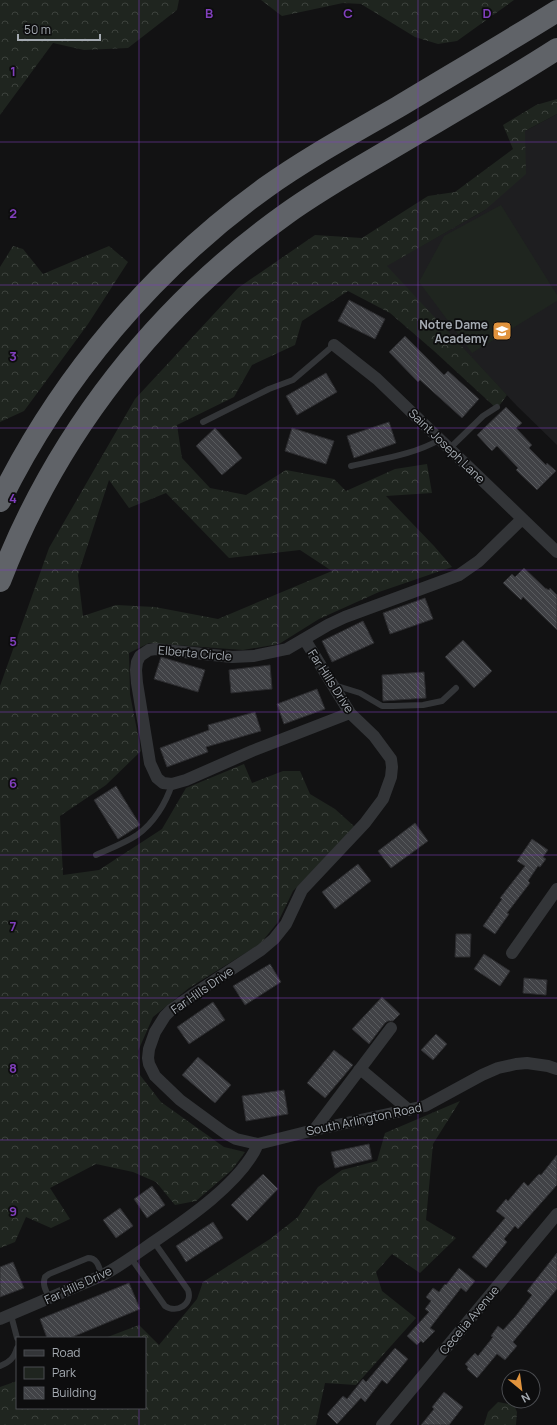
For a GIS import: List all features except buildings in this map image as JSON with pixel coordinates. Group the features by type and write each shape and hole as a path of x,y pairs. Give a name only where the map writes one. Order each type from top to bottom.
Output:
{"highway":[{"path":"0,501 32,440 67,386 105,338 143,294 170,267 214,228 265,188 322,151 506,43 557,11"},
{"path":"0,581 11,553 33,506 60,456 88,414 127,362 167,316 194,290 252,239 318,192 557,49"}],"street":[{"name":"Saint Joseph Lane","path":"334,345 376,379 557,552"},
{"name":"Elberta Circle","path":"172,784 163,783 157,778 150,763 137,683 136,670 137,662 140,656 149,650 155,649 232,657 254,656 287,649 305,640 328,625 345,617 459,575 479,561 522,519"},
{"name":"Far Hills Drive","path":"5,1317 102,1276 131,1258 212,1199 240,1171 254,1154 258,1144 236,1139 225,1133 180,1100 156,1076 149,1064 148,1058 149,1049 155,1032 165,1016 197,992 261,950 274,939 286,924 302,890 365,823 383,799 391,777 391,759 374,736 350,713 305,640"},
{"path":"172,784 186,780 252,751 350,713"},
{"path":"512,953 557,889"},
{"path":"314,1130 391,1028"},
{"name":"South Arlington Road","path":"258,1144 314,1130 425,1106 498,1068 527,1062 557,1069"},
{"path":"359,1070 365,1073 409,1110"},
{"name":"Cecelia Avenue","path":"382,1425 557,1214"}],"lane":[{"path":"203,422 269,389 293,380 334,345"},
{"path":"450,449 483,416 497,407"},
{"path":"351,466 410,452 430,446 439,440"},
{"path":"333,685 360,694 377,704 388,706 423,704 442,701 456,688"},
{"path":"96,855 136,835 144,829 156,817 169,795 172,784"},
{"path":"131,1258 165,1306 170,1310 184,1306 190,1295 188,1290 154,1242"},
{"path":"50,1299 44,1287 43,1281 49,1274 88,1258 92,1258 96,1261 102,1276"},
{"path":"5,1317 16,1337"},
{"path":"0,1366 12,1360 16,1350"}],"shaded area":[{"name":"Notre Dame Academy","path":"557,114 557,445 517,406 386,266 485,210 525,131"}],"green space":[{"path":"0,0 179,0 177,10 128,48 84,50 53,43 0,115"},
{"path":"261,0 514,0 457,41 438,44 415,37 361,4 343,3 282,16"},
{"path":"557,99 557,114 525,131 526,174 485,210 387,266 507,395 497,409 390,313 348,291 302,321 295,345 252,365 234,397 177,425 182,458 210,488 246,495 286,470 334,479 346,491 395,469 427,464 432,493 386,496 452,567 379,592 319,619 279,644 243,650 149,643 129,653 130,694 141,751 106,785 60,816 63,875 99,870 162,829 186,788 244,764 252,783 283,771 300,771 310,794 335,809 355,827 293,891 278,922 260,944 189,988 153,1017 138,1051 140,1075 161,1102 224,1147 245,1152 232,1170 196,1201 175,1205 156,1182 133,1172 96,1164 50,1188 70,1219 51,1228 26,1217 15,1242 0,1248 0,686 49,548 135,399 238,288 315,235 362,238 428,196 455,192 513,149 503,125 536,105","holes":["109,480 129,508 166,493 229,558 300,550 332,571 218,619 155,607 116,605 83,616 78,575"]},
{"path":"501,205 557,295 557,301 472,353 419,282 444,236"},
{"path":"13,246 23,249 43,274 109,246 128,262 88,324 24,411 0,422 0,267"},
{"path":"460,1101 433,1144 426,1220 456,1238 420,1273 392,1254 376,1272 382,1291 416,1318 356,1385 325,1383 316,1425 0,1425 0,1387 16,1381 16,1409 146,1409 146,1337 108,1337 139,1325 159,1345 197,1299 203,1282 270,1239 298,1217 318,1187 342,1170 377,1161 385,1133"},
{"path":"498,1402 501,1403 501,1409 516,1409 517,1412 516,1425 484,1425 488,1412"}],"place":[{"name":"Notre Dame Academy","path":"502,331"}]}
